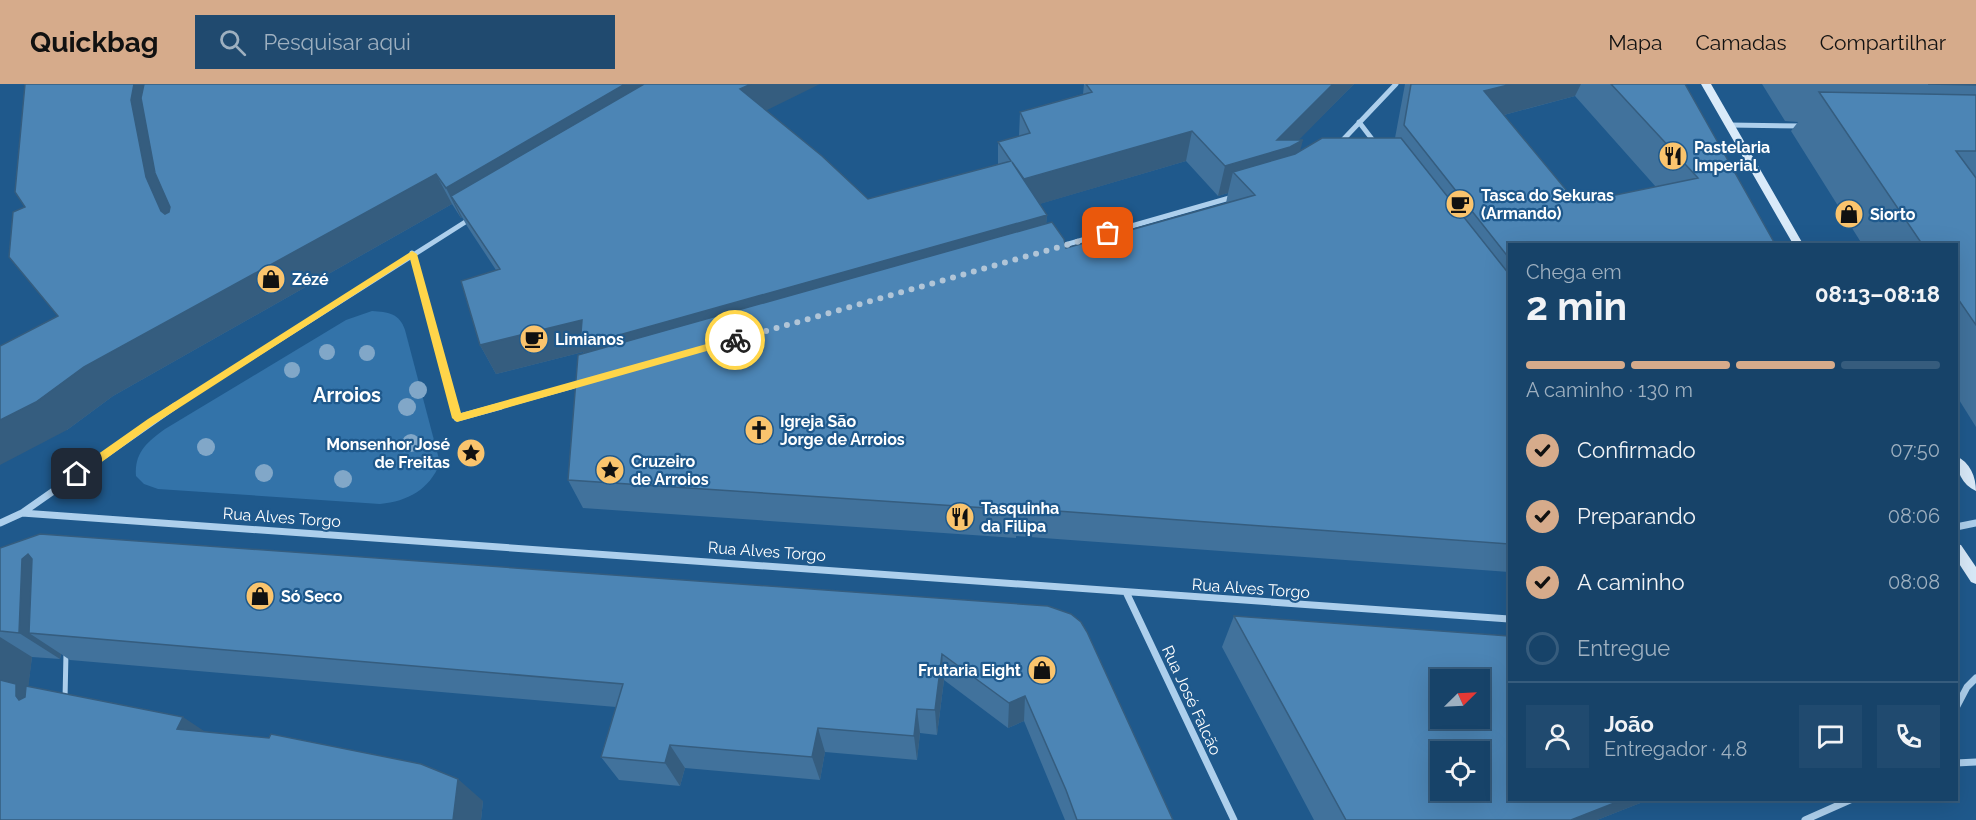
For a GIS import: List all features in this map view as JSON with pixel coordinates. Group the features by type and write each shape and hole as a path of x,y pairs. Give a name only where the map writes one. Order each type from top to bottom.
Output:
{"main road":[{"path":"1706,84 1797,243"},
{"path":"1958,464 1976,486"},
{"path":"1958,552 1976,578"}],"street":[{"path":"1335,148 1396,84"},
{"path":"1359,122 1381,150"},
{"path":"1728,125 1815,127"},
{"path":"1049,250 1242,195"},
{"path":"0,523 22,513 151,421 412,254 474,217"},
{"path":"412,254 457,418 594,380"},
{"name":"Rua Alves Torgo","path":"22,513 1508,619"},
{"path":"1958,526 1976,522"},
{"name":"Rua José Falcão","path":"1126,592 1234,820"},
{"path":"1958,704 1967,687 1976,678"},
{"path":"1958,763 1976,762"},
{"path":"1805,820 1848,801"}],"lane":[{"path":"64,709 66,643"}],"shaded area":[{"path":"372,311 392,315 403,324 440,463 430,480 416,493 400,500 380,504 158,489 144,484 136,476 137,461 143,449 165,429 346,320"}],"building":[{"path":"25,84 134,84 131,100 146,177 161,211 165,214 169,212 170,207 155,173 141,98 144,84 625,84 446,188 436,174 84,367 36,402 0,420 0,346 58,316 9,257 13,212 25,207 15,192"},
{"path":"644,84 751,84 740,89 822,156 868,199 1011,161 998,142 1030,133 1020,112 1092,92 1086,84 1333,84 1277,140 1303,140 1290,147 1225,166 1192,131 1024,179 1012,162 1047,215 580,346 582,320 480,345 461,281 500,269 451,196"},
{"path":"1411,84 1512,84 1484,91 1577,203 1698,178 1611,84 1685,84 1774,243 1508,243 1508,257 1404,125"},
{"path":"1928,84 1976,84 1976,85"},
{"path":"1819,92 1976,95 1976,151 1956,151 1976,178 1976,325 1958,299 1958,243 1921,243"},
{"path":"1322,138 1401,138 1508,273 1508,544 1016,508 1017,510 568,480 578,355 1052,222 1064,239 1066,248 1255,195 1233,172 1295,154"},
{"path":"40,534 1048,606 1071,614 1081,622 1087,632 1173,820 1077,820 1025,696 1009,703 942,654 935,710 917,709 914,736 818,728 812,757 670,745 665,763 601,757 623,684 29,633 32,559 28,554 22,559 19,633 0,631 0,548"},
{"path":"1234,616 1508,636 1508,801 1619,801 1571,820 1346,820"},
{"path":"0,680 16,684 16,696 19,700 25,697 26,686 183,717 177,729 269,738 271,734 421,764 458,779 453,820 0,820"}],"way so far":[{"path":"735,340 1108,233"}],"place":[{"name":"Pastelaria Imperial","path":"1673,156"},
{"name":"Tasca do Sekuras (Armando)","path":"1460,204"},
{"name":"Siorto","path":"1849,214"},
{"name":"Zézé","path":"271,279"},
{"name":"Limianos","path":"534,339"},
{"name":"Igreja São Jorge de Arroios","path":"759,430"},
{"name":"Monsenhor José de Freitas","path":"471,453"},
{"name":"Cruzeiro de Arroios","path":"610,470"},
{"name":"Tasquinha da Filipa","path":"960,517"},
{"name":"Só Seco","path":"260,596"},
{"name":"Frutaria Eight","path":"1042,670"}],"district":[{"name":"Arroios","path":"347,395"}],"route":[{"path":"77,474 151,421 412,254 457,418 735,340"}]}
